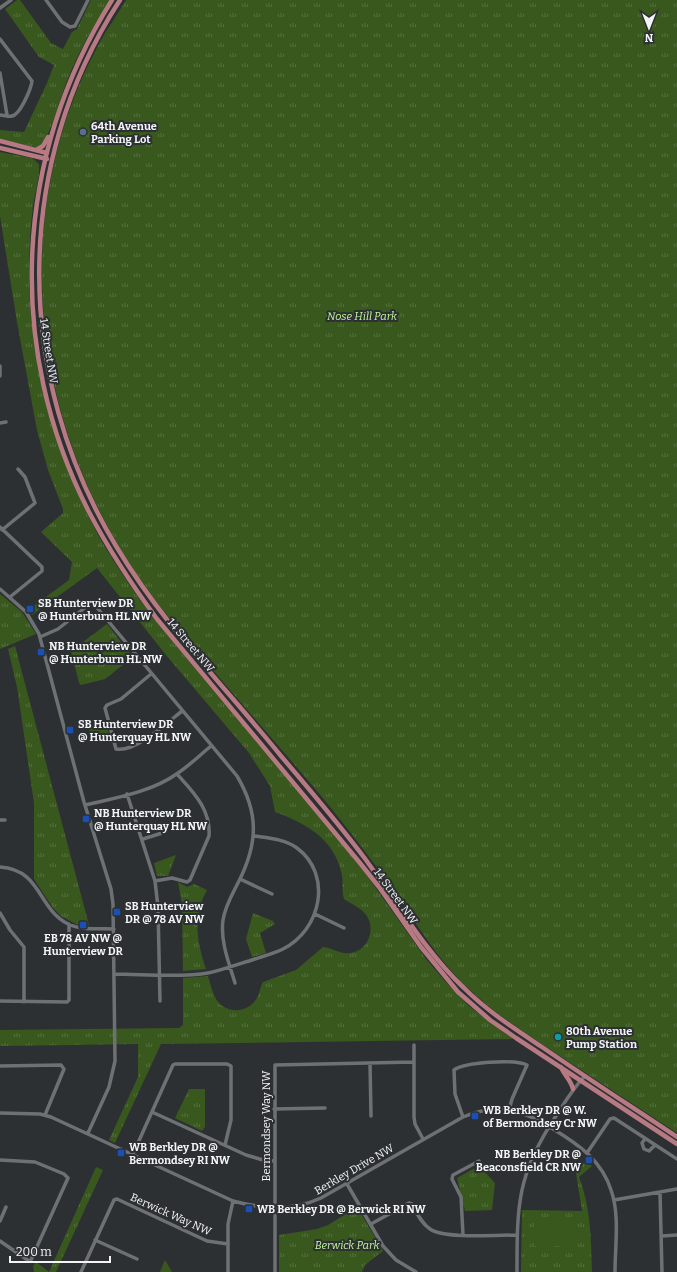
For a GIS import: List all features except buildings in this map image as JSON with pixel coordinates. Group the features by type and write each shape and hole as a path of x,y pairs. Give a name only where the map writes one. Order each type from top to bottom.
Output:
{"main road":[{"name":"14 Street NW","path":"112,0 81,55 65,92 44,159 33,229 32,275 38,354 49,403 69,465 89,511 107,545 129,580 157,619 360,863 445,979 490,1020 561,1067 583,1078 677,1137"},
{"name":"14 Street NW","path":"120,0 105,24 79,74 63,118 51,160 40,236 38,273 42,333 51,383 62,426 86,489 107,531 132,573 160,612 278,752 359,852 448,972 494,1014 677,1144"},
{"path":"36,150 43,146 47,141 55,121"},
{"path":"0,141 53,154"},
{"path":"0,148 51,160"},
{"path":"26,154 38,160 42,168"},
{"path":"561,1067 562,1072 570,1080 574,1090"}],"street":[{"path":"0,8 11,0"},
{"path":"46,0 62,22 70,27 75,26 88,0"},
{"path":"0,39 32,81 31,89 17,114 12,116 0,115"},
{"path":"0,73 7,115"},
{"path":"0,366 0,376"},
{"path":"0,423 6,422"},
{"path":"10,597 42,571 42,567 1,529 35,503 25,477 18,469"},
{"path":"0,589 10,597 31,619 40,637 85,805 110,889 114,929 114,1065 108,1087 88,1133"},
{"path":"40,637 58,629 91,603 237,776 244,789 253,816 254,836 250,853 240,879 229,900 223,921 225,945 235,983"},
{"path":"151,674 126,695 107,705 105,708 116,749 131,746 144,740 182,711"},
{"path":"85,805 127,794 160,783 177,774 211,746"},
{"path":"155,881 172,878 187,882 190,880 209,836 210,828 206,810 177,774"},
{"path":"127,794 143,839 155,881 160,1001"},
{"path":"143,839 162,833"},
{"path":"114,974 201,974 268,955 292,944 303,932 315,914 319,892 318,880 308,859 297,848 283,841 254,836"},
{"path":"0,867 16,870 30,879 51,911 69,924 82,928 114,929"},
{"path":"240,879 272,894"},
{"path":"0,914 24,948 24,1002"},
{"path":"315,914 344,928"},
{"path":"0,1002 67,1002 69,1000 69,924"},
{"path":"414,1045 414,1117 415,1124 423,1139"},
{"name":"Bermondsey Way NW","path":"275,1272 275,1067 278,1064 414,1062"},
{"path":"463,1117 455,1094 454,1070 484,1063 504,1062 527,1065 512,1099 509,1110"},
{"path":"370,1063 371,1116"},
{"path":"133,1154 175,1064 227,1064 231,1066 231,1120 225,1145"},
{"path":"0,1066 61,1065 64,1069 45,1115"},
{"path":"517,1272 516,1235 518,1205 524,1175 536,1147 548,1127 583,1078"},
{"path":"274,1109 325,1108"},
{"name":"Berkley Drive NW","path":"0,1113 45,1115 88,1133 233,1201 255,1206 275,1208 294,1207 308,1204 347,1184 463,1117 478,1111 509,1110 527,1115 548,1127 587,1153 602,1170 609,1183 614,1200 615,1272"},
{"path":"152,1112 225,1145 263,1160 274,1161"},
{"path":"587,1153 610,1119 614,1118 677,1159"},
{"path":"645,1138 642,1143 644,1149 652,1150 655,1145"},
{"path":"0,1160 35,1162 64,1174 68,1178 32,1260 28,1261 0,1241"},
{"path":"463,1235 461,1197 452,1179 453,1175 479,1161"},
{"path":"347,1184 383,1246 396,1260 416,1272"},
{"path":"614,1200 677,1189"},
{"path":"660,1192 662,1272"},
{"name":"Berwick Way NW","path":"81,1272 114,1200 117,1199 207,1240 228,1244"},
{"path":"228,1272 228,1224 233,1201"},
{"path":"371,1224 409,1202 430,1230 444,1234 516,1235"},
{"path":"0,1221 6,1207"},
{"path":"662,1236 677,1235"},
{"path":"95,1240 137,1259"}],"green space":[{"path":"17,0 20,0 51,43 63,49 72,32 77,29 91,0 110,0 76,60 49,132 40,147 0,139 0,130 24,132 54,65 39,57 5,9"},
{"name":"Nose Hill Park","path":"126,0 677,0 677,1133 518,1028 492,1009 455,975 430,944 383,876 343,823 184,636 153,597 125,556 92,496 68,434 51,368 43,302 43,235 53,169 72,104 100,42"},
{"path":"0,152 32,158 39,164 30,232 29,276 35,347 41,382 50,416 73,484 105,547 155,620 359,864 426,959 469,1006 513,1039 161,1044 115,1143 109,1140 138,1077 138,1044 0,1046 0,1030 179,1028 183,1025 183,978 208,976 215,997 222,1006 233,1010 244,1009 256,1000 263,982 296,970 323,947 343,953 350,953 361,949 368,940 371,929 366,915 360,909 344,899 342,874 332,849 316,833 307,827 275,812 270,786 249,753 166,655 97,568 32,615 28,610 69,580 72,562 41,532 63,513 63,509 48,470 37,430 17,322 0,216"},
{"path":"0,594 22,612 36,634 0,649"},
{"path":"107,624 133,657 105,679 81,685 79,683 71,651"},
{"path":"15,646 89,925 76,924 61,916 53,908 34,879 34,803 17,687 8,649"},
{"path":"106,724 110,737 92,742 89,728"},
{"path":"176,855 168,876 157,876 154,863"},
{"path":"178,882 187,887 194,884 207,890 199,910 198,920 198,939 206,969 183,971 182,904"},
{"path":"253,913 273,921 275,924 260,933 266,953 252,957 246,939"},
{"path":"189,1089 205,1089 205,1127 202,1131 175,1118"},
{"path":"586,1160 592,1166 579,1177 588,1212 591,1236 592,1272 521,1272 522,1210 582,1211 576,1173"},
{"path":"96,1167 103,1170 56,1272 49,1272"},
{"path":"481,1168 495,1183 492,1210 465,1211 457,1178 473,1169"},
{"name":"Berwick Park","path":"357,1207 383,1251 365,1265 362,1272 279,1272 279,1235 317,1229 328,1225"},
{"path":"534,1218 574,1218 574,1246 534,1246"},
{"path":"165,1260 172,1272 160,1272"},
{"path":"36,1262 49,1272 34,1272 33,1266"}],"place":[{"name":"64th Avenue Parking Lot","path":"83,132"},
{"name":"SB Hunterview DR @ Hunterburn HL NW","path":"30,609"},
{"name":"NB Hunterview DR @ Hunterburn HL NW","path":"41,652"},
{"name":"SB Hunterview DR @ Hunterquay HL NW","path":"70,730"},
{"name":"NB Hunterview DR @ Hunterquay HL NW","path":"86,819"},
{"name":"SB Hunterview DR @ 78 AV NW","path":"117,912"},
{"name":"EB 78 AV NW @ Hunterview DR","path":"83,925"},
{"name":"80th Avenue Pump Station","path":"558,1037"},
{"name":"WB Berkley DR @ W. of Bermondsey Cr NW","path":"475,1116"},
{"name":"WB Berkley DR @ Bermondsey RI NW","path":"121,1153"},
{"name":"NB Berkley DR @ Beaconsfield CR NW","path":"589,1160"},
{"name":"WB Berkley DR @ Berwick RI NW","path":"249,1209"}]}
